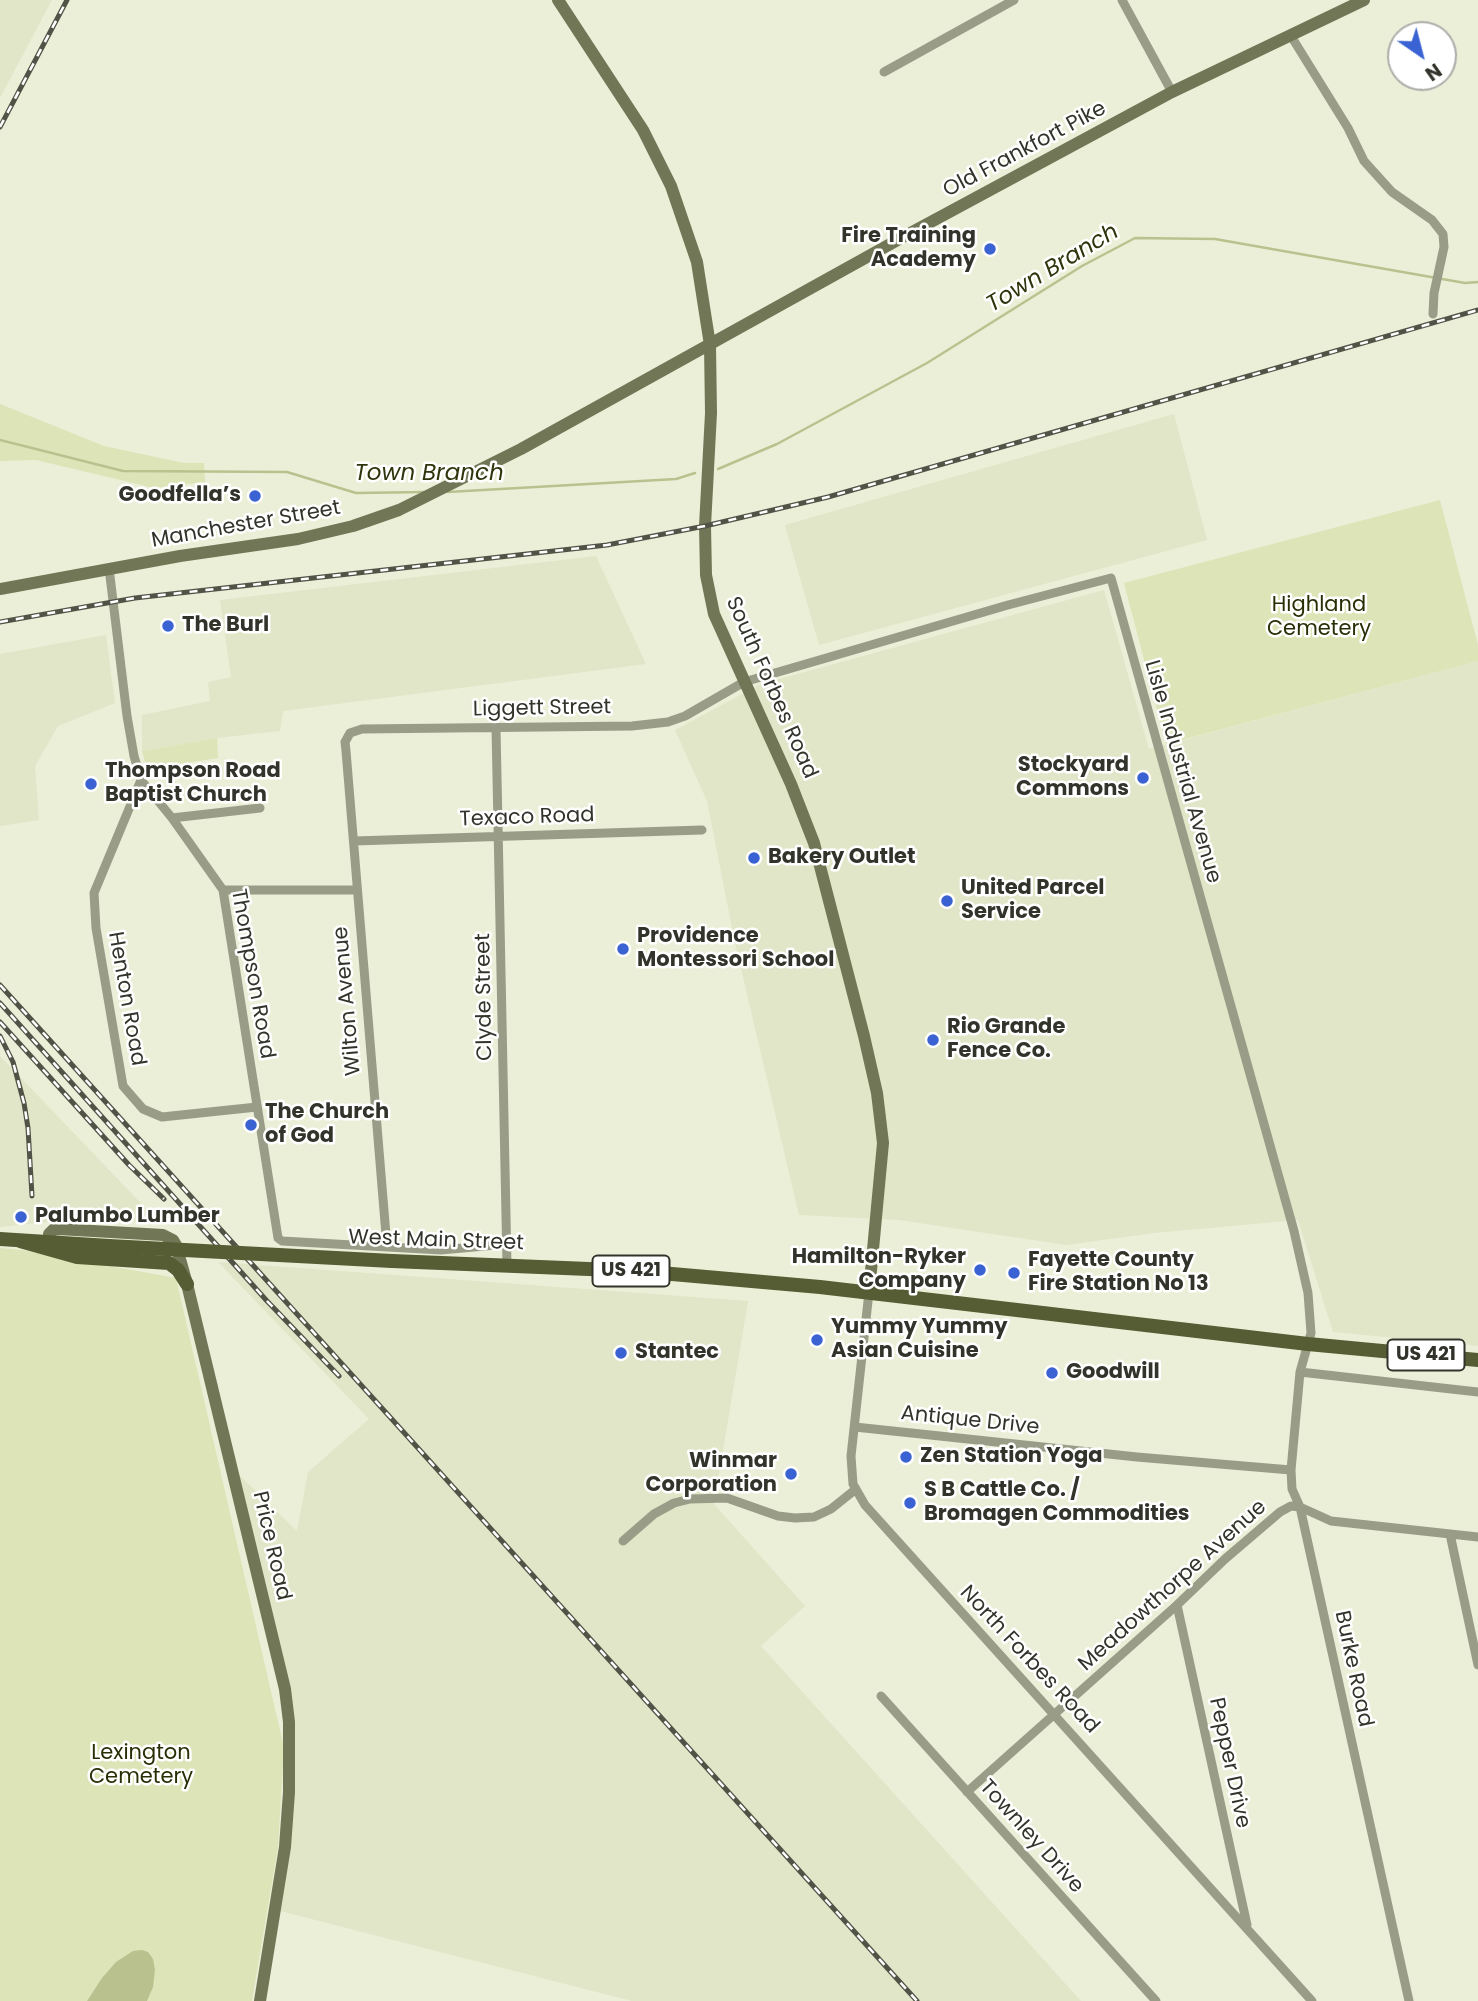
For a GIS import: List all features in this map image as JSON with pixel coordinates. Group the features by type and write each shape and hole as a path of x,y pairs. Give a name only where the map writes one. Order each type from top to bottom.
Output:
{"main road":[{"name":"South Forbes Road","path":"558,0 643,130 671,186 697,262 710,345 711,413 705,526 706,575 714,614 792,784 814,842 877,1093 883,1143 869,1292"},
{"name":"Old Frankfort Pike","path":"710,345 1172,92 1364,0"},
{"name":"Manchester Street","path":"0,589 109,568 298,539 354,526 399,510 522,449 710,345"},
{"name":"Price Road","path":"49,1243 49,1234 58,1229 163,1235 173,1240 176,1245 187,1283 285,1689 289,1722 289,1792 285,1846 260,2001"},
{"name":"West Main Street","path":"0,1239 108,1247 390,1254 507,1265 638,1271 869,1292"},
{"path":"20,1241 77,1257 169,1264 178,1270 187,1283"},
{"name":"US 421","path":"869,1292 1478,1360"}],"street":[{"path":"884,72 1003,3 1014,0"},
{"path":"1122,0 1172,92"},
{"path":"1291,36 1348,128 1364,161 1392,192 1432,220 1443,234 1444,247 1434,293 1433,314"},
{"name":"Thompson Road","path":"109,568 128,720 141,780 172,818 223,890 276,1233 282,1241 390,1254"},
{"name":"Lisle Industrial Avenue","path":"744,682 997,608 1111,578 1295,1235 1311,1318 1308,1343"},
{"name":"Liggett Street","path":"346,751 347,736 362,729 632,726 661,723 685,716 744,682"},
{"name":"Clyde Street","path":"496,728 507,1265"},
{"name":"Wilton Avenue","path":"346,751 356,890 390,1254"},
{"name":"Henton Road","path":"141,780 94,893 95,920 123,1086 143,1109 162,1117 257,1107"},
{"path":"172,818 260,808"},
{"name":"Texaco Road","path":"354,841 702,830"},
{"path":"223,890 356,890"},
{"path":"390,1254 507,1244"},
{"name":"North Forbes Road","path":"869,1292 851,1471 856,1489 865,1505 1312,2001"},
{"name":"Burke Road","path":"1308,1343 1300,1373 1291,1470 1292,1489 1300,1507 1409,2001"},
{"path":"1300,1373 1478,1392"},
{"name":"Antique Drive","path":"856,1427 1137,1457 1291,1470"},
{"path":"623,1541 654,1514 674,1503 690,1499 727,1498 778,1516 814,1517 831,1510 856,1489"},
{"name":"Meadowthorpe Avenue","path":"967,1792 1177,1605 1224,1559 1280,1512 1291,1506 1300,1507 1331,1521 1478,1537"},
{"path":"1450,1534 1478,1665"},
{"name":"Pepper Drive","path":"1177,1605 1248,1928"},
{"name":"Townley Drive","path":"881,1696 1156,2001"}],"shaded area":[{"path":"0,0 52,0 0,98"},
{"path":"1174,414 1207,540 819,645 785,525"},
{"path":"596,556 646,664 283,711 280,731 217,738 142,751 142,715 210,701 208,682 231,677 220,600"},
{"path":"1104,590 1149,749 1478,661 1478,1346 1333,1332 1298,1220 1154,1233 1066,1245 899,1220 799,1215 735,943 707,801 675,730 761,684"},
{"path":"106,635 115,703 58,726 35,766 39,820 0,826 0,654"},
{"path":"0,1056 159,1222 65,1220 0,1227"},
{"path":"218,1262 748,1301 714,1504 805,1606 761,1646 1081,2001 632,2001 276,1910 290,1744 233,1469 297,1531 308,1472 369,1419"},
{"path":"133,1951 148,1952 153,1959 155,1970 153,1987 147,2001 87,2001 116,1962"}],"green space":[{"path":"0,404 104,446 184,463 204,463 205,482 154,488 36,460 0,461"},
{"name":"Highland Cemetery","path":"1440,500 1478,645 1478,661 1166,744 1124,583"},
{"path":"217,738 218,758 147,769 142,751"},
{"name":"Lexington Cemetery","path":"0,1248 176,1278 284,1748 278,1847 252,2001 0,2001"}],"waterway":[{"name":"Town Branch","path":"718,469 777,444 927,363 1082,266 1135,238 1215,239 1465,283 1478,282"},
{"name":"Town Branch","path":"0,440 123,471 287,472 356,493 424,492"},
{"name":"Town Branch","path":"448,492 676,479 695,473"}],"railway":[{"path":"0,127 67,0"},
{"path":"0,622 135,598 607,545 705,526 828,497 1478,310"},
{"path":"0,985 917,2001"},
{"path":"0,1003 267,1301 339,1376"},
{"path":"0,1022 129,1165 164,1199"},
{"path":"0,1036 13,1062 24,1103 32,1196"}],"place":[{"name":"Fire Training Academy","path":"990,249"},
{"name":"Goodfella’s","path":"255,496"},
{"name":"The Burl","path":"168,626"},
{"name":"Stockyard Commons","path":"1143,778"},
{"name":"Thompson Road Baptist Church","path":"91,784"},
{"name":"Bakery Outlet","path":"754,858"},
{"name":"United Parcel Service","path":"947,901"},
{"name":"Providence Montessori School","path":"623,949"},
{"name":"Rio Grande Fence Co.","path":"933,1040"},
{"name":"The Church of God","path":"251,1125"},
{"name":"Palumbo Lumber","path":"21,1217"},
{"name":"Hamilton-Ryker Company","path":"980,1270"},
{"name":"Fayette County Fire Station No 13","path":"1014,1273"},
{"name":"Yummy Yummy Asian Cuisine","path":"817,1340"},
{"name":"Stantec","path":"621,1353"},
{"name":"Goodwill","path":"1052,1373"},
{"name":"Zen Station Yoga","path":"906,1457"},
{"name":"Winmar Corporation","path":"791,1474"},
{"name":"S B Cattle Co. / Bromagen Commodities","path":"910,1503"}]}
